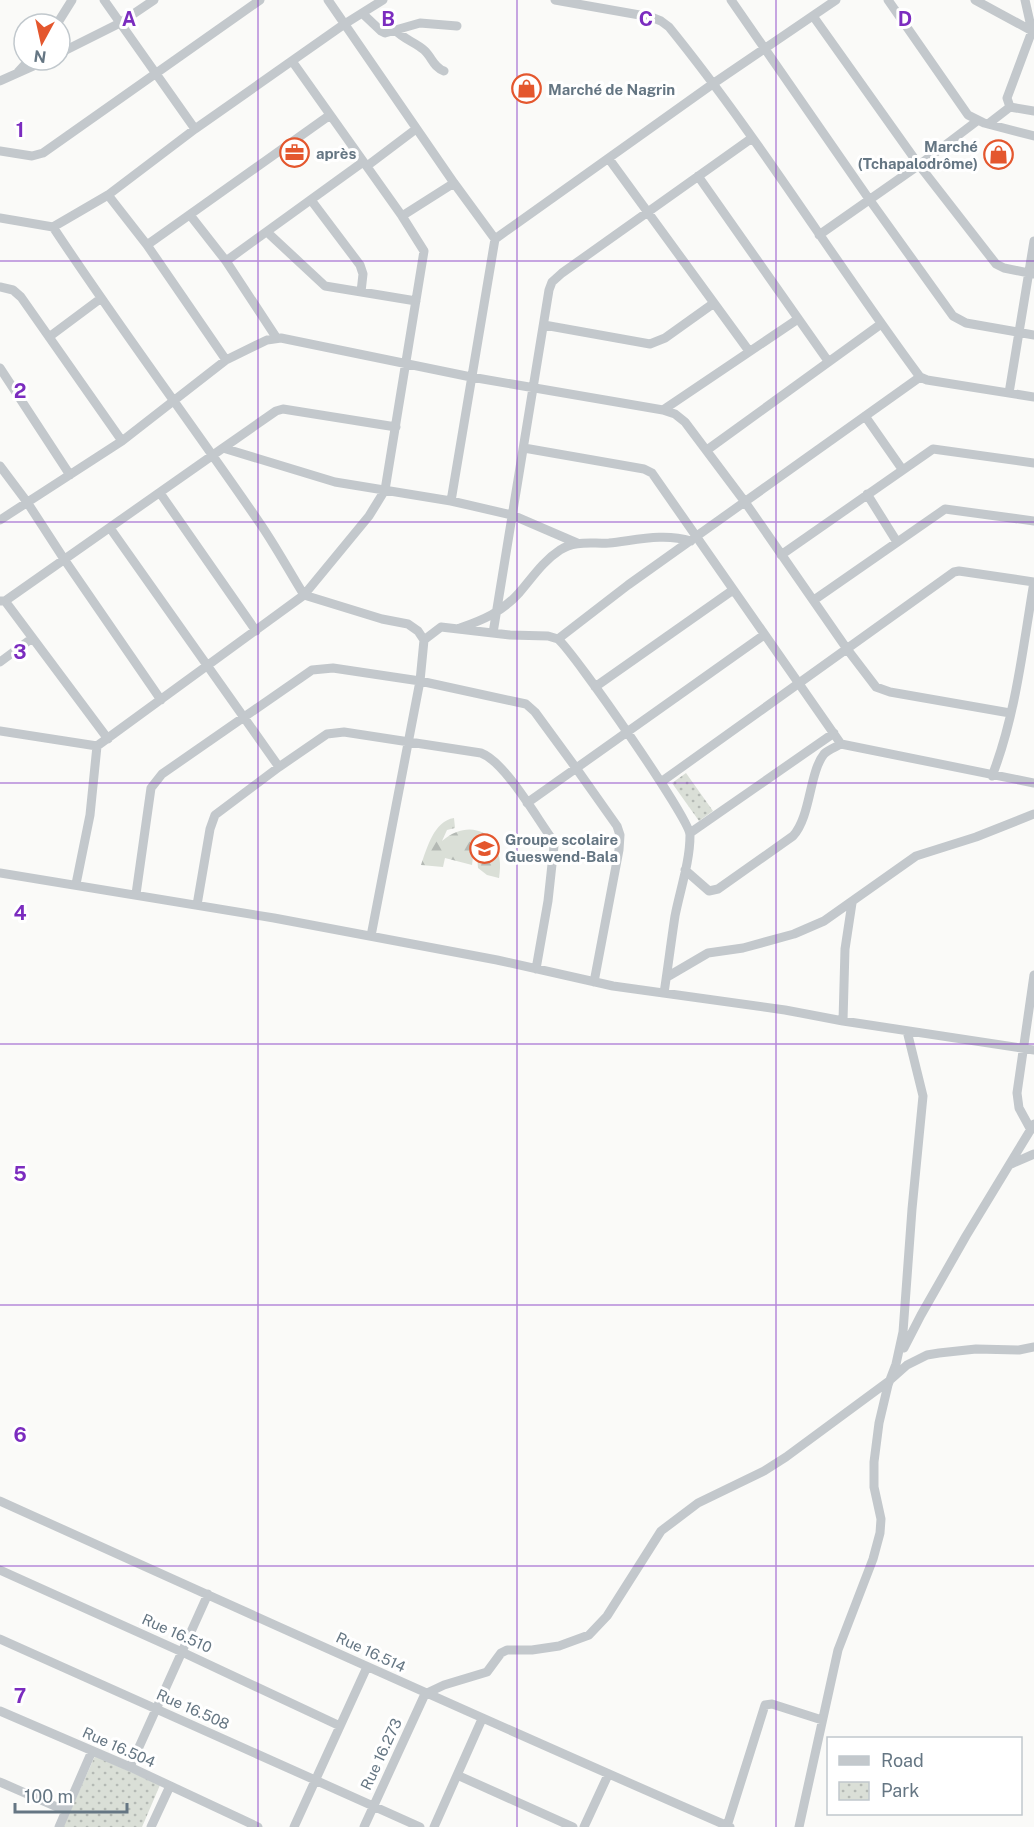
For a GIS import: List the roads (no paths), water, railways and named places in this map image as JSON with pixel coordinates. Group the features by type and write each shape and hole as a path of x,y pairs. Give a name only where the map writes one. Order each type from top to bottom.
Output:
{"street":[{"path":"104,0 195,129"},
{"path":"72,47 120,23 154,0"},
{"path":"0,151 32,156 43,153 260,0"},
{"path":"328,0 343,25 495,239"},
{"path":"0,218 53,227 108,195 195,129 343,25 383,0"},
{"path":"555,0 661,21 669,27 714,83 920,377 1034,397"},
{"path":"731,0 953,316 966,323 1034,335"},
{"path":"451,501 495,239 714,83 836,0"},
{"path":"888,0 965,112 977,121 1034,136"},
{"path":"975,0 1033,32"},
{"path":"1010,107 1007,98 1033,32 1025,0"},
{"path":"362,13 383,32 420,23 457,26"},
{"path":"813,16 919,165 996,264 1031,274"},
{"path":"395,30 404,39 422,48 435,66 444,71"},
{"path":"0,731 98,746 304,595 369,516 386,490 424,251 402,216 292,61"},
{"path":"14,76 18,72"},
{"path":"0,81 22,72"},
{"path":"988,124 1010,107 1034,111"},
{"path":"147,245 330,115"},
{"path":"819,235 977,121"},
{"path":"226,261 310,200 416,129"},
{"path":"493,633 549,290 554,280 752,138"},
{"path":"609,159 748,351"},
{"path":"698,176 828,361"},
{"path":"402,216 454,183"},
{"path":"108,195 147,245 226,360"},
{"path":"310,200 360,265 363,274 361,292"},
{"path":"190,215 226,261 276,338"},
{"path":"53,227 100,299 175,400 260,523 304,595 371,616 408,624 424,640 420,681 371,936"},
{"path":"267,232 321,284 332,288 416,301"},
{"path":"1010,393 1031,274 1034,241"},
{"path":"0,287 18,293 122,441"},
{"path":"49,337 100,299"},
{"path":"544,325 650,344 665,338 714,303"},
{"path":"663,410 798,319"},
{"path":"707,450 881,324"},
{"path":"0,520 122,441 226,360 276,338 406,365 663,410 682,418 707,450 746,502 847,649 880,689 1010,713"},
{"path":"0,368 70,475"},
{"path":"558,639 920,377"},
{"path":"108,739 2,601 276,411 283,409 396,428"},
{"path":"865,416 902,469"},
{"path":"223,448 335,482 451,501 512,515 577,543"},
{"path":"524,448 649,471 658,480 694,539 733,590 841,744"},
{"path":"781,555 928,451 936,448 1034,463"},
{"path":"0,466 27,502 64,560 161,700"},
{"path":"160,493 256,631"},
{"path":"867,494 897,542"},
{"path":"814,600 945,509 1034,520"},
{"path":"110,528 279,767"},
{"path":"458,628 486,619 498,612 562,548 577,543 608,543 672,537 694,539"},
{"path":"661,782 956,571 1034,582 1010,713 992,776"},
{"path":"594,687 733,590"},
{"path":"424,640 441,627 548,636 558,639 661,782 690,833 664,993"},
{"path":"527,803 764,635"},
{"path":"0,662 31,639"},
{"path":"136,894 151,788 157,779 306,673 317,668 333,668 420,681 526,704 535,712 617,826 620,835 594,982"},
{"path":"197,905 213,818 279,767 331,733 344,732 488,756 495,761 552,839 554,849 548,901 536,969"},
{"path":"690,833 834,733"},
{"path":"685,870 710,891 718,889 793,836 800,825 824,754 841,744 1034,783"},
{"path":"76,884 90,815 98,746"},
{"path":"667,977 708,953 743,948 794,934 824,921 918,855 976,837 1034,814"},
{"path":"0,873 136,894 371,936 594,982 1034,1050"},
{"path":"843,1021 845,949 852,903"},
{"path":"798,1827 838,1650 873,1559 880,1533 881,1518 873,1473 879,1422 889,1381 921,1315 1032,1127 1020,1111 1017,1098 1022,1048 1034,975"},
{"path":"896,1364 903,1332 913,1187 923,1096 906,1031"},
{"path":"1011,1164 1034,1154"},
{"path":"425,1694 444,1685 487,1672 501,1653 507,1650 532,1650 559,1646 589,1635 607,1616 661,1530 698,1503 764,1471 786,1457 889,1381 907,1365 927,1355 963,1350 1020,1350 1034,1347"},
{"name":"Rue 16.514","path":"0,1501 425,1694 728,1826"},
{"name":"Rue 16.510","path":"0,1570 340,1726"},
{"path":"130,1767 208,1594"},
{"name":"Rue 16.508","path":"0,1639 420,1827"},
{"path":"294,1827 367,1667"},
{"name":"Rue 16.273","path":"364,1827 425,1694"},
{"path":"728,1826 765,1706 772,1704 822,1720"},
{"name":"Rue 16.504","path":"0,1711 130,1767 258,1827"},
{"path":"434,1827 482,1719"},
{"path":"59,1827 92,1751"},
{"path":"457,1775 573,1827"},
{"path":"584,1827 608,1775"},
{"path":"0,1782 66,1811"},
{"path":"152,1827 170,1786"}],"place":[{"name":"Marché de Nagrin","path":"527,89"},
{"name":"après","path":"295,153"},
{"name":"Marché (Tchapalodrôme)","path":"999,155"},
{"name":"Groupe scolaire Gueswend-Bala","path":"484,848"}]}
